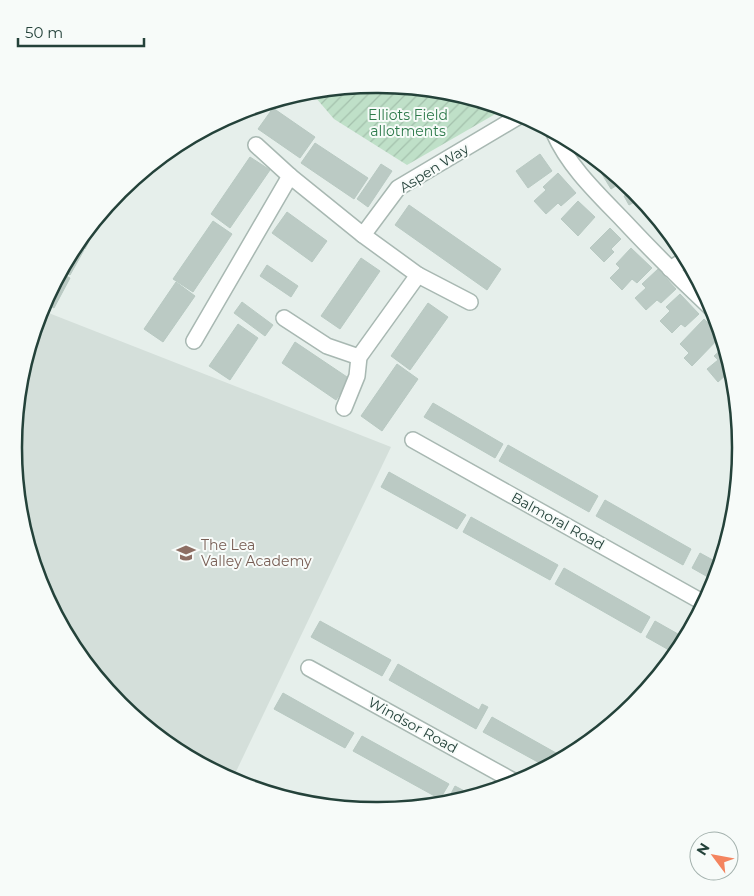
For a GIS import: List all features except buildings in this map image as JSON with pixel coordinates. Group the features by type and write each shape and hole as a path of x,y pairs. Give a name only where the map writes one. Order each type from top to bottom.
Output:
{"street":[{"name":"Aspen Way","path":"363,235 398,188 513,120"},
{"path":"256,145 290,176 363,235 418,276 470,302"},
{"path":"560,145 577,170 670,269 697,294"},
{"path":"194,341 290,176"},
{"path":"670,269 680,264"},
{"path":"344,408 357,376 358,357 418,276"},
{"path":"284,318 327,346 358,357"},
{"name":"Balmoral Road","path":"412,440 698,599"},
{"name":"Windsor Road","path":"308,668 508,778"}],"shaded area":[{"name":"The Lea Valley Academy","path":"49,313 391,447 235,773 180,743 143,715 110,682 82,645 59,605 41,562 29,517 22,448 29,379"}],"green space":[{"name":"Elliots Field allotments","path":"354,94 400,94 446,100 496,114 407,165 334,119 317,99"}],"place":[{"name":"The Lea Valley Academy","path":"186,553"}]}
